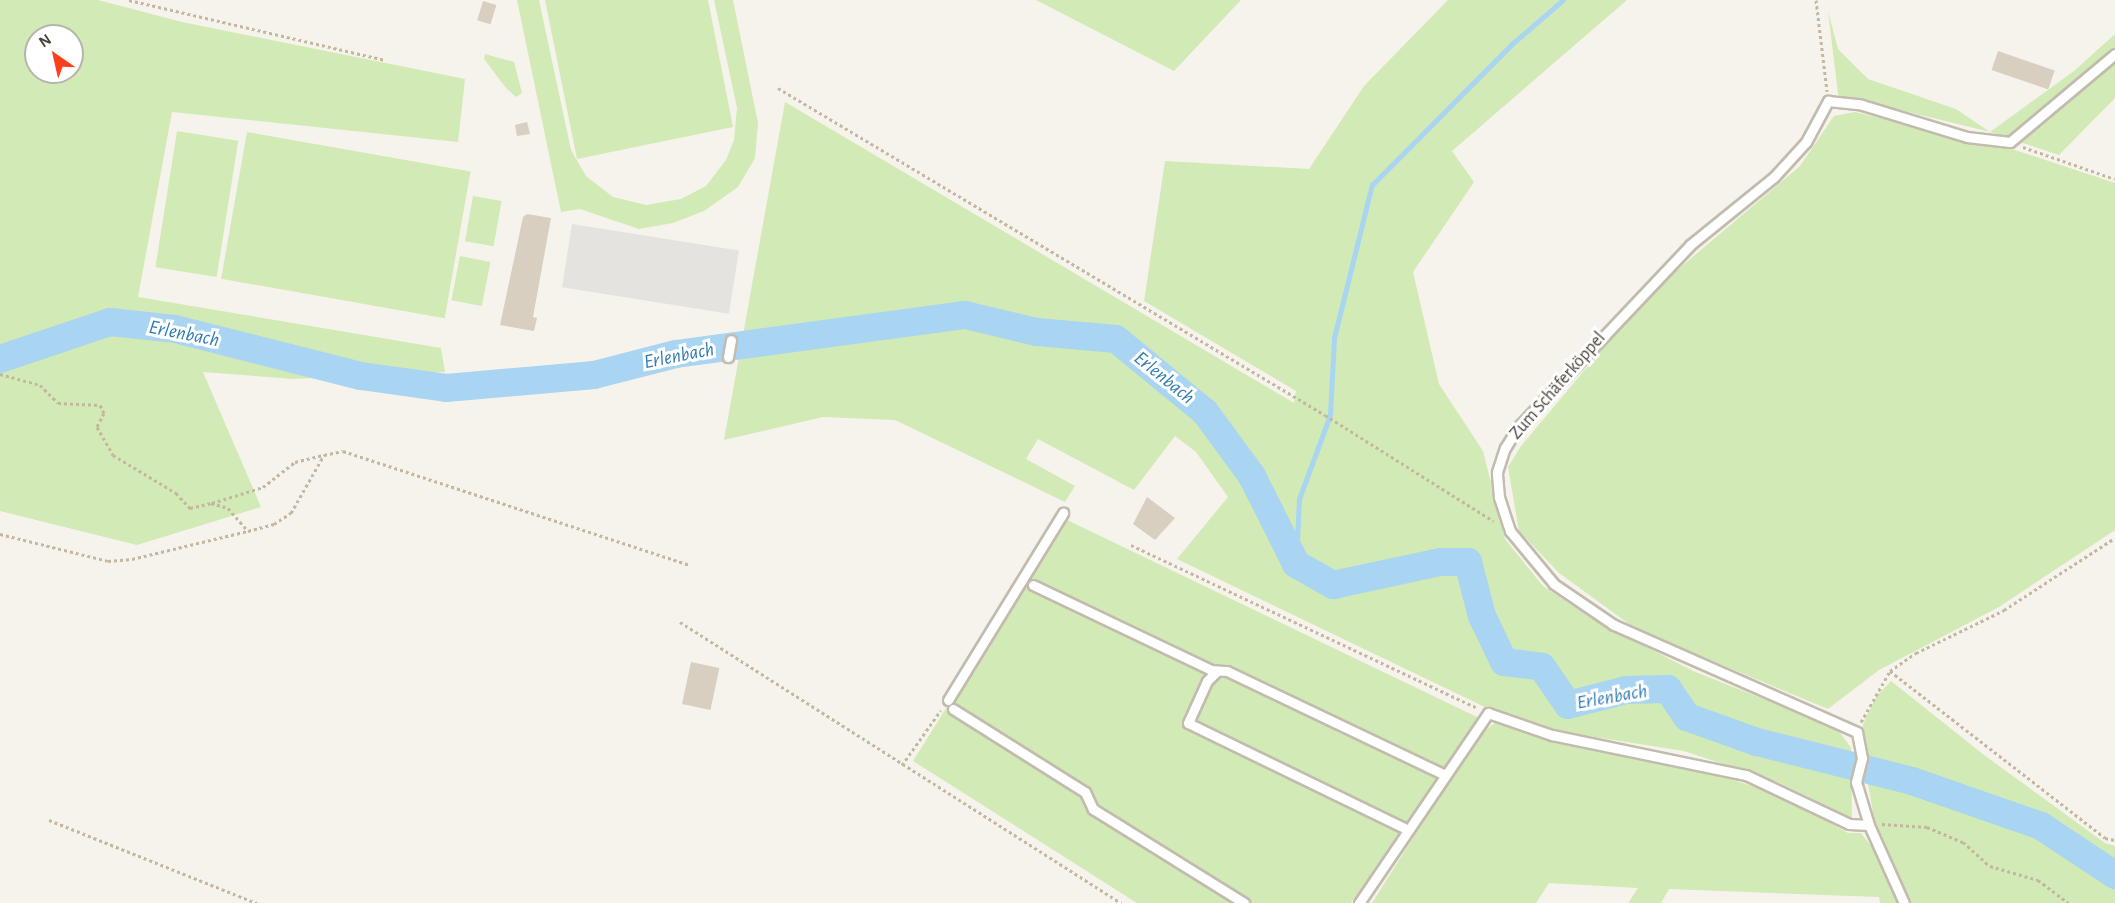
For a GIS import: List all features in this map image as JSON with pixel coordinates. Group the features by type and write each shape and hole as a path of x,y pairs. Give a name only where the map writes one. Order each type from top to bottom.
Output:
{"lane":[{"path":"1828,101 1859,104 1967,137 2010,142 2115,54"},
{"name":"Zum Schäferköppel","path":"1828,101 1806,142 1774,177 1690,245 1519,426 1505,448 1497,472 1499,496 1510,531 1554,584 1614,625 1857,732"},
{"path":"728,357 731,340"},
{"path":"1063,513 950,705 1085,792 1093,810 1244,903"},
{"path":"1033,585 1216,672 1227,671 1445,776"},
{"path":"1216,672 1207,681 1188,723 1408,830"},
{"path":"1359,903 1488,713 1552,735 1746,775 1849,824 1869,825"},
{"path":"1857,732 1862,758 1856,782 1869,825 1904,903"}],"path":[{"path":"129,0 384,60"},
{"path":"1816,0 1828,101"},
{"path":"778,88 1330,418 1510,531"},
{"path":"2010,142 2115,179"},
{"path":"0,374 40,385 58,404 100,405 104,413 97,427 113,455 176,493 190,508 263,487 295,462 343,451 690,565"},
{"path":"0,534 108,561 132,559 248,531 274,524 291,513 324,455"},
{"path":"211,503 228,508 248,531"},
{"path":"1857,732 1873,696 1890,671 1916,653 2004,610 2115,538"},
{"path":"1131,545 1488,713"},
{"path":"680,622 1121,903"},
{"path":"1890,671 2096,831 2115,840"},
{"path":"902,765 950,705"},
{"path":"49,820 257,903"},
{"path":"1869,825 1927,827 1963,842 1990,866 2038,880 2068,903"}],"green space":[{"path":"0,0 98,0 182,22 465,79 458,142 172,112 138,297 441,348 445,372 293,379 203,372 261,507 137,545 0,511"},
{"path":"517,0 539,0 571,150 586,176 613,197 646,205 681,199 706,186 726,160 734,140 737,108 714,0 733,0 758,123 755,158 738,187 704,211 673,223 639,229 580,209 561,212"},
{"path":"545,0 708,0 733,127 577,159"},
{"path":"1036,0 1241,0 1174,71"},
{"path":"1448,0 1627,0 1452,151 1474,182 1413,272 1439,384 1483,451 1505,539 1543,586 1594,620 1693,671 1837,728 1851,748 1852,818 1780,783 1684,751 1556,731 1491,710 1177,559 1228,497 1196,452 1175,436 1134,490 1038,439 1026,459 1075,486 1065,502 895,420 823,417 724,440 785,102 1294,403 1296,391 1144,301 1165,161 1309,169 1364,86"},
{"path":"1828,11 1838,49 1868,79 1956,109 1990,132 1864,101 1839,102"},
{"path":"2115,34 2115,98 2059,155 1990,132 2074,71"},
{"path":"485,54 514,62 522,93 516,97 506,88 484,59"},
{"path":"1855,112 2012,149 2115,183 2115,530 1999,607 1879,670 1828,709 1636,629 1559,573 1519,531 1508,467 1521,446 1603,348 1669,277 1800,166 1834,116"},
{"path":"177,131 238,141 217,277 155,267"},
{"path":"247,132 471,171 445,318 221,279"},
{"path":"473,196 502,201 494,246 465,241"},
{"path":"460,256 490,262 482,306 451,300"},
{"path":"1065,519 1479,718 1351,903 1137,903 913,761"},
{"path":"1891,681 1984,755 2105,843 2115,846 2115,903 1911,903 1874,818 1866,773 1863,724 1876,697"},
{"path":"1495,723 1560,743 1730,779 1780,795 1848,833 1861,833 1874,850 1899,903 1880,903 1879,897 1669,889 1661,903 1628,903 1638,888 1549,883 1536,903 1372,903 1477,736"}],"shaded area":[{"path":"572,224 739,250 729,314 562,287"}],"building":[{"path":"483,1 496,5 491,24 477,20"},
{"path":"1998,51 2055,71 2048,89 1991,70"},
{"path":"527,122 530,134 517,136 515,125"},
{"path":"527,214 551,218 533,317 537,318 534,331 500,325 523,217"},
{"path":"1147,497 1175,518 1155,540 1133,524"},
{"path":"691,662 719,668 710,710 682,704"}],"waterway":[{"path":"1296,564 1299,499 1330,415 1334,338 1372,185 1512,44 1563,0"},
{"name":"Erlenbach","path":"0,359 110,322 175,329 361,376 446,388 594,375 676,354 965,315 1037,332 1116,339 1205,412 1252,476 1296,564 1333,585 1440,562 1468,562 1482,616 1504,662 1542,667 1568,705 1626,690 1668,689 1687,717 1757,742 1912,781 2041,826 2115,875"}]}
